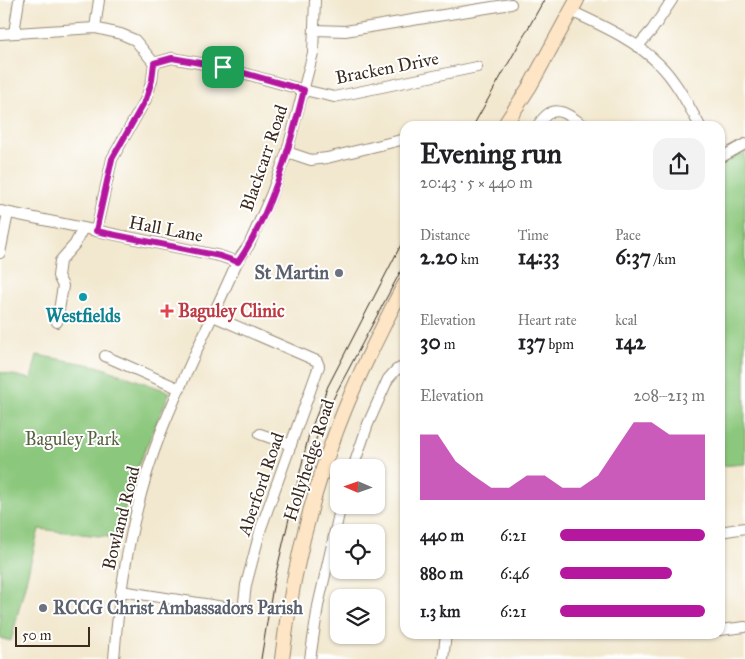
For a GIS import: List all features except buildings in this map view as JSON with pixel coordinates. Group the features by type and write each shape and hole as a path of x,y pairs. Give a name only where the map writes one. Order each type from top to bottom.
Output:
{"street":[{"path":"14,33 19,0"},
{"path":"95,28 100,0"},
{"name":"Blackcarr Road","path":"238,262 250,245 287,152 313,53 315,0"},
{"path":"638,46 672,0"},
{"path":"315,30 345,31 510,4"},
{"path":"507,121 530,86 574,5 607,28 638,46 661,66 677,86 697,121"},
{"path":"0,34 95,28 121,34 135,40 154,63 152,80 146,99 112,159 96,231"},
{"name":"Bracken Drive","path":"154,63 172,58 223,67 334,97 477,67"},
{"path":"541,121 548,113 557,111 565,113 577,121"},
{"path":"287,152 311,160 327,158 400,140"},
{"path":"725,155 745,144"},
{"path":"0,253 4,212"},
{"name":"Hall Lane","path":"4,212 220,256 238,262"},
{"path":"57,322 63,286 58,276 60,261 75,244 83,228"},
{"name":"Bowland Road","path":"114,659 120,591 139,501 160,434 238,262"},
{"name":"Hollyhedge Road","path":"282,659 292,588 320,477 358,376 400,292"},
{"name":"Aberford Road","path":"120,591 243,610 246,585 261,530 319,369 317,361 213,316"},
{"path":"105,356 180,389"},
{"path":"356,459 368,424 388,379 400,368"},
{"path":"260,434 291,445"},
{"path":"310,659 318,606 339,514"},
{"path":"725,531 745,528"},
{"path":"725,629 745,627"},
{"path":"443,659 445,639"}],"green space":[{"path":"745,145 745,464 725,466 725,158"},
{"name":"Baguley Park","path":"37,355 97,366 170,392 138,466 116,538 39,529 11,641 0,638 0,372 31,379"}],"tram line":[{"path":"476,121 544,0"},
{"path":"261,659 273,586 309,434 328,386 400,247"},
{"path":"309,458 322,423 337,391 400,272"}],"place":[{"name":"St Martin","path":"339,273"},
{"name":"Westfields","path":"83,297"},
{"name":"Baguley Clinic","path":"167,311"},
{"name":"RCCG Christ Ambassadors Parish","path":"43,608"}],"route":[{"path":"172,58 223,67 304,90 287,152 271,195 250,245 238,262 220,256 96,231 112,159 146,99 152,80 154,63 172,58"}]}
